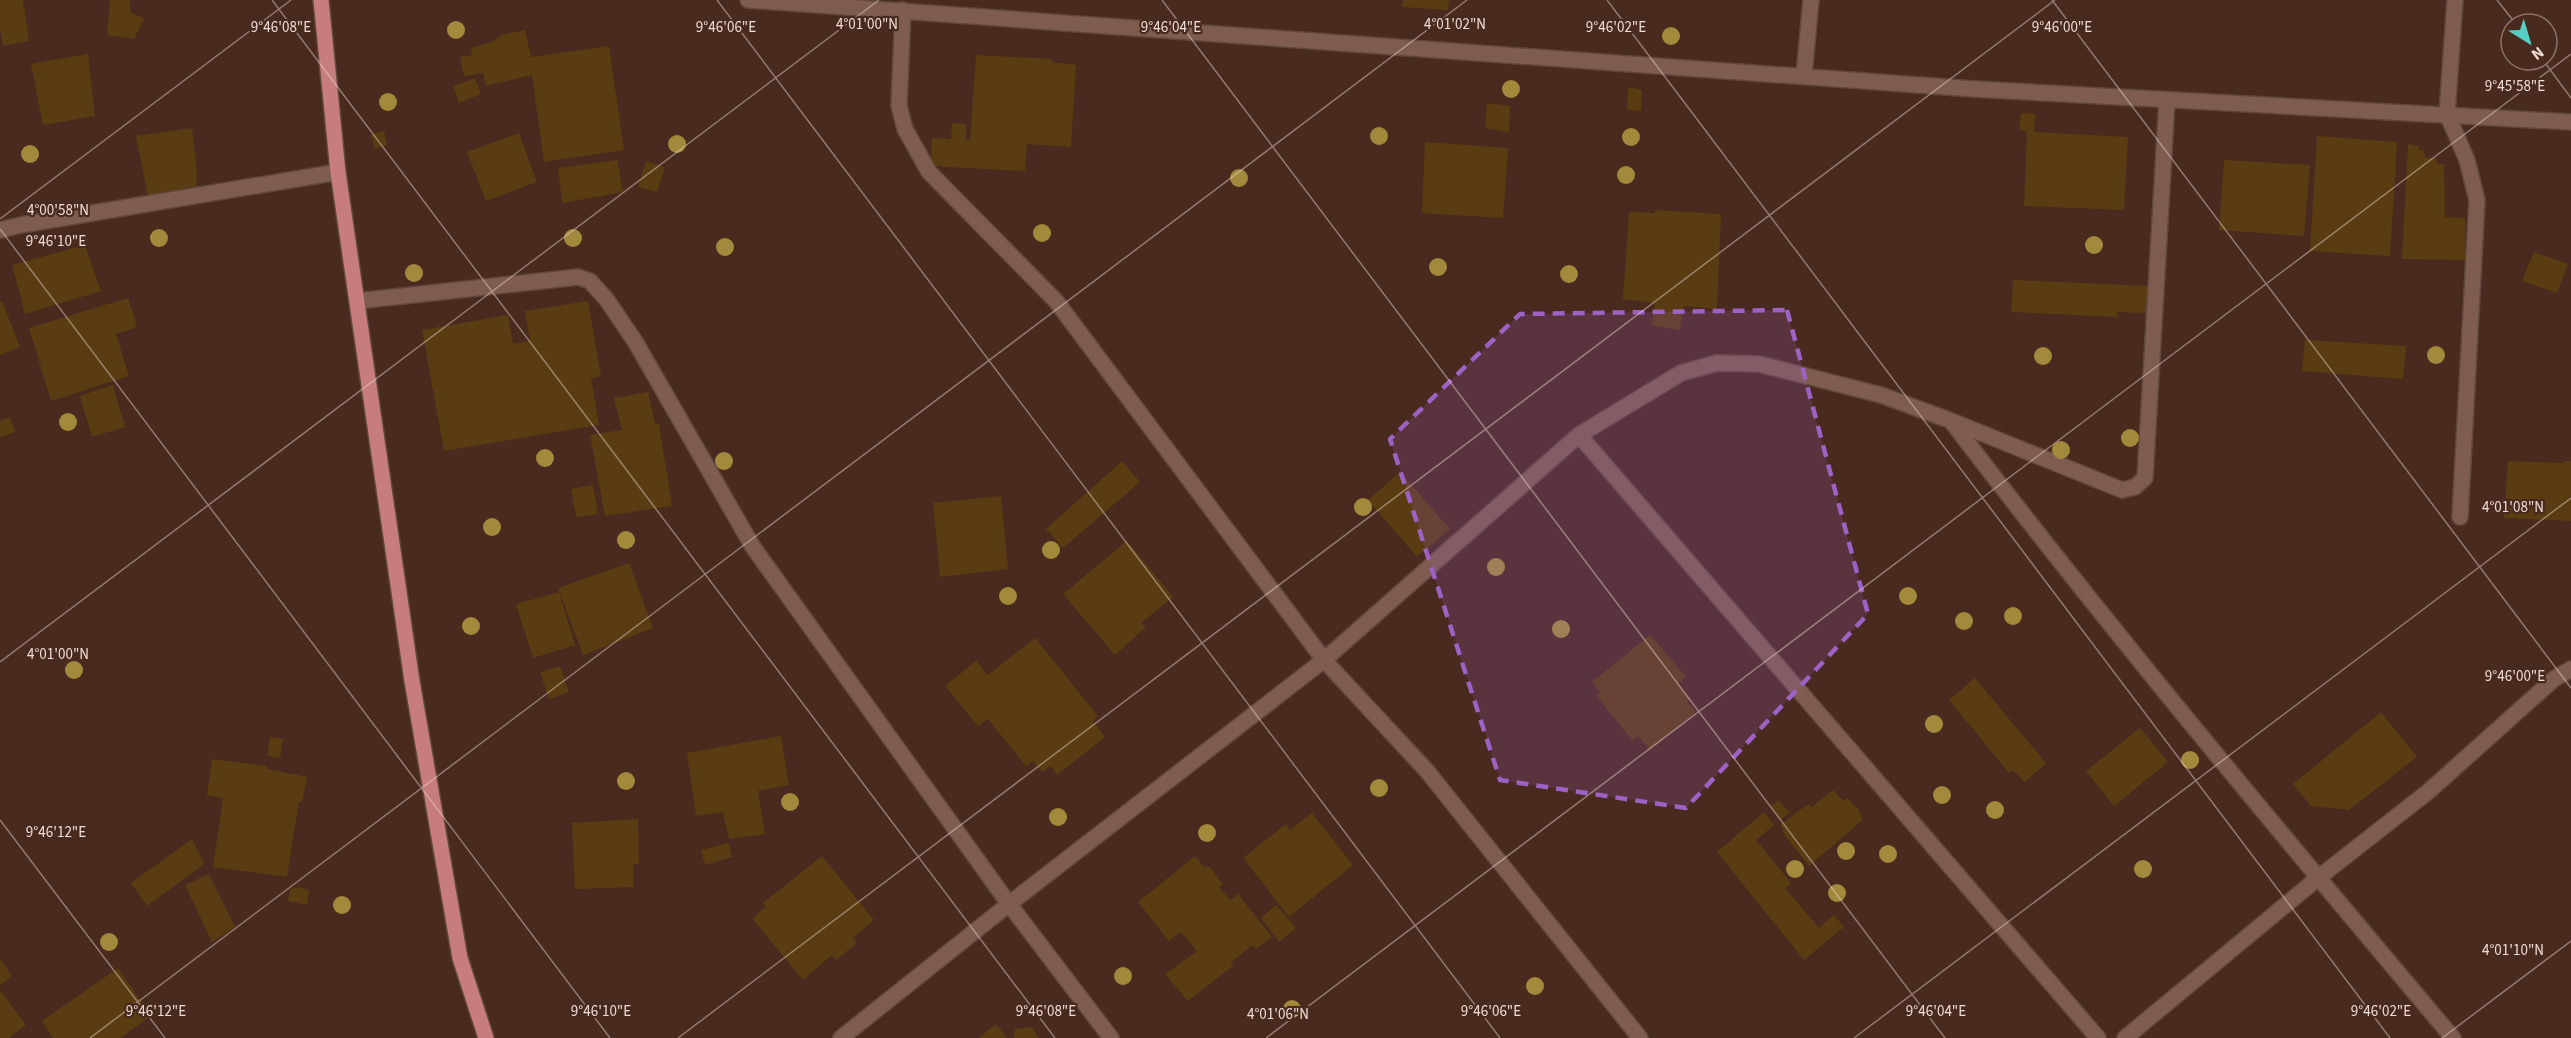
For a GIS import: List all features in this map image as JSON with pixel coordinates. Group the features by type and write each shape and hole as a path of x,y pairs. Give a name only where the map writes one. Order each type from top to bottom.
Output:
{"main road":[{"path":"321,0 338,172 412,681 460,958 486,1038"}],"street":[{"path":"748,0 1974,89 2571,122"},
{"path":"1804,75 1811,0"},
{"path":"2455,0 2447,114 2467,160 2477,200 2460,517"},
{"path":"903,10 899,106 905,129 929,172 1056,301 1324,660 1426,771 1640,1038"},
{"path":"841,1038 1009,904 1324,660 1579,435 1681,373 1717,363 1759,364 1881,395 2122,490 2135,487 2145,478 2168,100"},
{"path":"0,230 338,172"},
{"path":"357,301 578,277 590,281 607,300 636,343 753,547 1009,904 1111,1038"},
{"path":"1949,420 2007,495 2318,878 2453,1038"},
{"path":"1579,435 2098,1038"},
{"path":"2125,1038 2318,878 2429,791 2554,679 2571,669"}],"highlighted area":[{"path":"1787,310 1868,614 1686,808 1500,780 1390,439 1520,314"}],"building":[{"path":"0,0 23,0 29,41 3,46 0,30"},
{"path":"110,0 130,0 130,12 144,18 134,39 107,35"},
{"path":"1403,0 1449,0 1448,10 1402,7"},
{"path":"525,30 531,57 609,46 624,150 544,162 532,75 486,86 483,73 464,76 460,57 472,55 471,48 492,42 501,35"},
{"path":"88,54 95,116 43,125 31,64"},
{"path":"976,55 1052,59 1052,62 1076,65 1071,147 1027,144 1025,171 931,166 932,138 951,139 952,123 966,124 966,140 970,140"},
{"path":"475,78 481,94 459,103 453,86"},
{"path":"1628,87 1642,90 1641,111 1627,110"},
{"path":"1487,103 1510,106 1509,132 1485,128"},
{"path":"2021,113 2035,114 2034,132 2128,137 2124,210 2024,206 2027,131 2019,130"},
{"path":"192,128 197,173 196,186 148,196 136,136"},
{"path":"384,131 387,145 375,149 371,135"},
{"path":"519,133 537,182 486,201 467,152"},
{"path":"2317,136 2397,142 2390,256 2310,251"},
{"path":"1425,142 1508,148 1503,218 1422,213"},
{"path":"2408,144 2419,146 2419,150 2423,150 2426,158 2436,158 2437,164 2444,164 2445,217 2465,218 2465,260 2402,259"},
{"path":"617,160 623,192 562,203 558,168"},
{"path":"2224,160 2310,165 2304,236 2219,230"},
{"path":"646,161 665,167 657,192 638,187"},
{"path":"1655,210 1721,214 1717,309 1683,306 1680,330 1652,325 1655,303 1623,299 1629,212 1655,213"},
{"path":"85,245 101,291 25,314 12,265"},
{"path":"2534,252 2568,264 2557,293 2522,281"},
{"path":"2013,280 2148,286 2146,313 2117,312 2117,317 2011,312"},
{"path":"128,298 137,327 116,334 129,376 51,401 29,328"},
{"path":"2,301 20,347 0,355 0,302"},
{"path":"588,301 601,376 591,379 599,425 444,451 422,330 508,315 513,344 530,341 525,311"},
{"path":"2305,340 2406,346 2403,379 2302,371"},
{"path":"113,385 125,427 92,437 80,396"},
{"path":"648,392 655,424 659,424 672,506 605,516 590,435 622,430 614,398"},
{"path":"10,417 15,432 0,437 0,421"},
{"path":"1122,461 1140,482 1063,548 1046,529"},
{"path":"2508,461 2564,463 2571,461 2571,521 2504,518"},
{"path":"1400,472 1450,529 1417,557 1368,500"},
{"path":"593,485 598,514 576,517 571,489"},
{"path":"1001,496 1008,569 940,577 933,503"},
{"path":"1127,541 1173,597 1141,623 1146,627 1115,655 1063,594"},
{"path":"629,563 653,628 583,655 558,588"},
{"path":"559,592 575,645 533,658 516,604"},
{"path":"1650,635 1686,677 1678,684 1691,699 1687,702 1696,712 1650,750 1638,736 1632,740 1596,695 1600,692 1592,682"},
{"path":"1035,638 1098,716 1093,721 1105,737 1057,775 1051,766 1042,772 1033,761 1026,766 988,719 978,726 945,686 976,661 988,675"},
{"path":"560,666 569,692 549,699 540,672"},
{"path":"1975,678 2046,763 2025,782 2013,770 2009,773 1949,700"},
{"path":"2381,712 2417,757 2349,810 2311,806 2293,784"},
{"path":"2140,728 2168,762 2114,806 2086,771"},
{"path":"781,736 789,785 758,791 765,834 729,839 723,812 696,816 687,753"},
{"path":"270,737 283,739 280,758 267,756"},
{"path":"212,759 267,766 267,769 307,777 302,802 299,801 287,877 213,867 223,798 207,795"},
{"path":"1833,790 1843,801 1847,798 1858,809 1863,820 1809,866 1782,832 1784,830 1780,825 1808,804 1812,807"},
{"path":"1779,800 1789,813 1781,820 1770,807"},
{"path":"1764,812 1774,825 1756,840 1791,883 1785,888 1819,928 1834,915 1844,927 1804,960 1717,852"},
{"path":"1312,813 1353,865 1289,917 1243,858 1286,824 1290,830"},
{"path":"638,819 639,864 633,864 634,887 575,889 572,823"},
{"path":"192,839 204,864 147,906 131,883"},
{"path":"729,843 732,857 705,865 701,850"},
{"path":"822,856 874,920 853,938 857,943 836,960 832,955 803,980 752,918 766,907 763,903"},
{"path":"1195,856 1204,867 1210,867 1223,884 1219,887 1230,900 1238,894 1272,937 1256,949 1253,945 1231,962 1234,965 1188,1001 1165,974 1197,951 1181,932 1169,941 1138,902"},
{"path":"209,874 235,927 212,942 185,885"},
{"path":"300,887 309,890 307,905 288,901 290,889"},
{"path":"1276,905 1296,928 1279,942 1261,918"},
{"path":"0,959 12,976 0,985"},
{"path":"118,968 151,1016 120,1038 53,1038 42,1021"},
{"path":"0,990 26,1025 9,1038 0,1038"},
{"path":"996,1024 1007,1038 979,1038"},
{"path":"1032,1027 1039,1038 1014,1038 1015,1029"}]}
